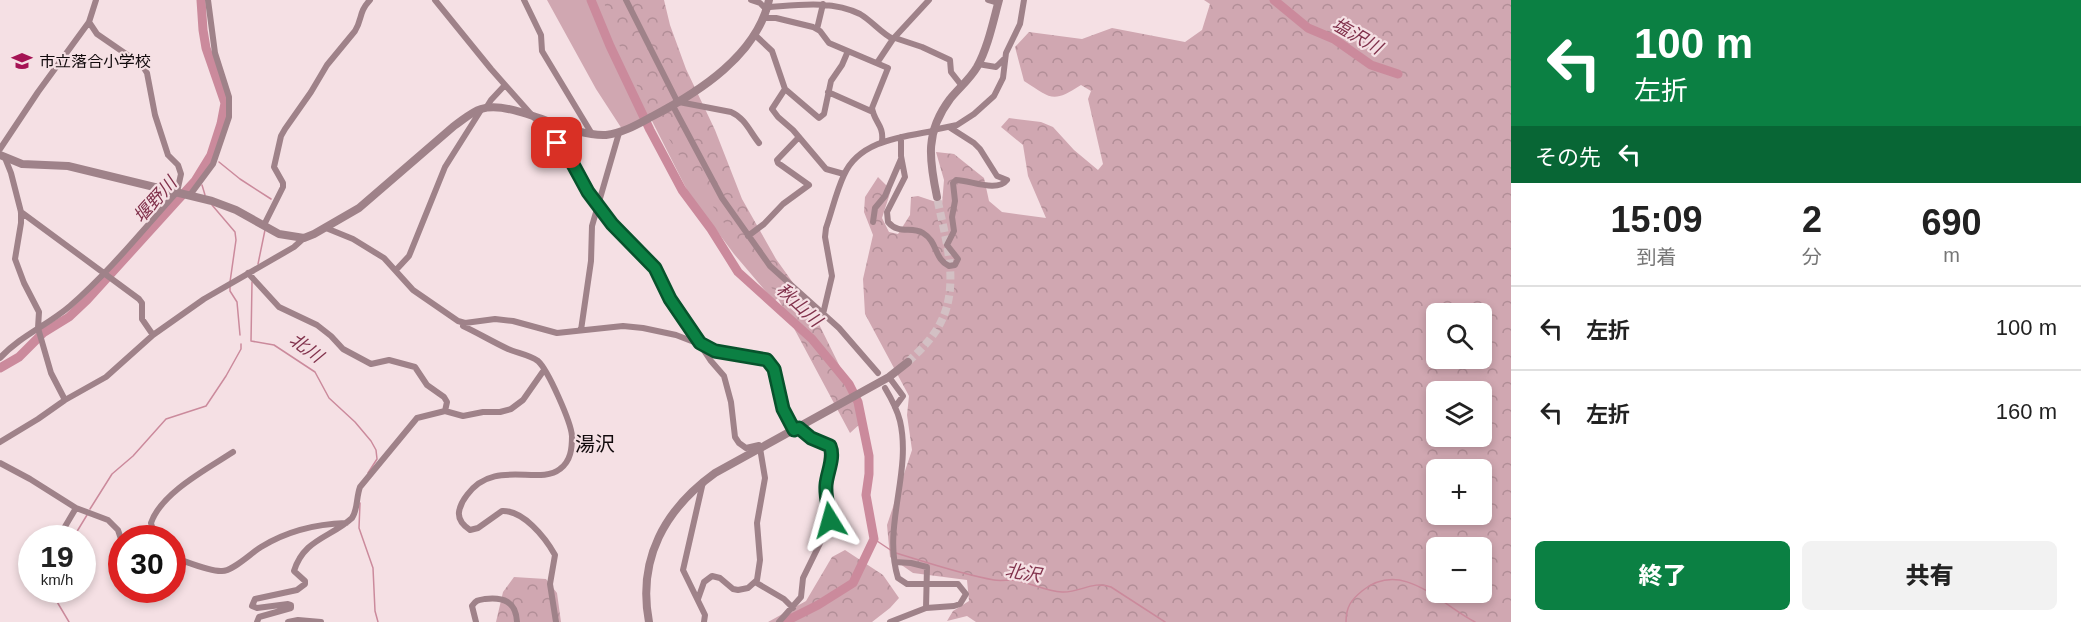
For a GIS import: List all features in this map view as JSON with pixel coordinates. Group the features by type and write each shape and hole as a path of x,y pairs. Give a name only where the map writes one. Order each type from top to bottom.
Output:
{"street":[{"path":"0,149 89,22 96,0"},
{"path":"189,195 213,164 229,117 229,97 214,53 208,0"},
{"path":"264,225 283,187 274,167 281,136 327,65 355,31 361,10 370,0"},
{"path":"435,0 505,85 569,157 588,192 612,224 655,268 670,299 711,361 724,376 728,386 735,437 738,443 746,448 759,445 765,478 757,523 760,560 755,582 748,588 738,590 733,589 720,578 712,576 704,582 698,599"},
{"path":"524,0 540,30 542,51 549,65 592,134"},
{"path":"626,0 722,198 770,266 823,314 878,373"},
{"path":"751,0 760,3 776,18 803,23 817,29 829,43 888,68 872,108 882,129 882,141"},
{"path":"877,63 894,38 929,0"},
{"path":"937,197 930,158 933,131 943,108 978,64 999,1 988,0"},
{"path":"978,64 996,68 1004,58 1019,28 1024,0"},
{"path":"767,9 828,3 853,10 894,38 922,47 950,60 951,72 962,86"},
{"path":"817,29 828,3"},
{"path":"0,442 65,400 106,377 153,335 230,283 359,208 468,116 484,109 504,108 592,134 619,133 677,104 715,78 754,35 767,9"},
{"path":"0,358 21,338 64,312 104,274 178,193 181,174 178,165 168,155 155,115 147,73 142,65 98,34 89,22"},
{"path":"754,35 772,51 785,89 819,118 824,114 831,81 848,51"},
{"path":"823,314 832,276 825,237 826,228 844,174 858,157 882,141 949,127 966,120 994,96 1003,78 1004,58"},
{"path":"396,270 409,256 445,167 484,109 505,85"},
{"path":"785,89 772,109 777,117 799,137 826,169 844,174"},
{"path":"828,92 873,112"},
{"path":"677,104 731,111 743,119 759,143"},
{"path":"901,137 905,177 887,212 888,222 899,231 915,230 925,234 933,242 940,260 949,266 955,265 958,259 947,245 954,231 953,183 956,180 963,180 991,186 1003,184 1007,180 997,176 974,143 949,127"},
{"path":"581,330 591,261 592,226 619,133"},
{"path":"748,236 764,225 783,204 809,185 777,160 799,137"},
{"path":"2,157 22,164 68,166 212,201 236,210 279,234 304,238"},
{"path":"2,157 11,173 21,212 15,259 39,312 39,328 51,372 65,400"},
{"path":"873,222 875,208 885,196 902,158"},
{"path":"21,212 139,299 142,303 142,319 153,335"},
{"path":"326,228 341,233 384,258 413,290 458,321 465,323 495,319 513,321 556,333 629,326 676,335 715,351 767,360 774,369 783,409 796,429 830,446 832,456 826,484 829,525 803,578 801,597 779,622"},
{"path":"248,273 279,307 317,325 332,336 343,349 371,364 389,360 415,367 427,386 444,397 447,402 445,411"},
{"path":"463,326 535,359 544,370 562,405 572,434 569,459 559,471 549,474 510,474 489,478 471,491 461,503 459,515 464,527 470,530 478,528 502,511 514,512 550,545 555,555 550,584 556,622"},
{"path":"649,622 646,592 648,570 655,544 676,508 704,482 760,448 889,377 908,362"},
{"path":"257,622 259,617 289,609 291,606 288,604 254,608 252,606 255,599 302,587 305,581 294,572 302,554 310,545 346,523 356,512 356,496 360,487 417,418 445,411 463,416 511,409 523,400 544,370"},
{"path":"889,377 903,396 895,407"},
{"path":"885,388 900,421 903,446 899,494 894,519 898,578 907,584 958,584 966,594 960,604 926,608 890,622"},
{"path":"152,525 158,507 178,490 233,452"},
{"path":"0,463 21,473 76,508 108,520 113,525"},
{"path":"704,482 683,570 705,615 704,622"},
{"path":"66,525 76,508"},
{"path":"186,561 219,572 227,571 263,546 300,530 327,524 346,523"},
{"path":"895,555 911,563 927,567 926,608"},
{"path":"755,582 784,599 793,608"},
{"path":"476,622 473,603 496,598 503,599 510,604 516,612 517,622"},
{"path":"288,622 298,620 321,622"}],"green space":[{"path":"547,0 623,0 785,293 774,301 734,254 688,192 649,115 622,129 596,89"},
{"path":"604,0 664,0 670,25 686,69 715,130 742,199 776,259 811,308 846,379 861,423 850,433 774,291 728,229 680,157 633,79 606,12"},
{"path":"1204,0 1511,0 1511,622 976,622 967,616 947,621 953,611 969,601 967,580 913,573 890,557 887,525 912,450 907,415 909,396 865,314 863,279 873,235 864,212 865,197 878,177 891,190 882,218 889,232 898,234 910,215 911,197 918,196 942,204 944,180 936,152 954,154 984,178 989,201 1002,212 1046,218 1028,176 1023,145 1001,127 1009,118 1041,122 1053,127 1074,150 1098,170 1103,164 1088,99 1091,91 1081,85 1057,97 1046,95 1024,81 1015,47 1029,32 1082,39 1112,28 1185,42 1202,30 1210,4"},
{"path":"845,550 883,575 899,598 890,608 872,622 768,622 806,601 832,557"},
{"path":"514,577 546,579 557,593 561,622 496,622 503,592"}],"waterway":[{"name":"堰野川","path":"0,368 19,357 43,333 69,317 87,300 195,181 211,155 225,103 206,48 201,0"},
{"name":"秋山川","path":"591,0 650,130 682,190 711,229 738,272 812,339 849,384 858,402 869,456 866,495 874,539 853,583 818,605 784,622"},
{"name":"塩沢川","path":"1274,0 1308,28 1334,39 1371,65 1398,74"},
{"name":"北川","path":"219,162 271,199"},
{"path":"202,185 205,195"},
{"path":"212,205 235,232 230,282"},
{"name":"北川","path":"258,264 265,230"},
{"name":"北川","path":"252,282 251,341 274,345 315,372 329,398 355,422 376,450 377,459 368,473"},
{"path":"230,286 230,291 237,302 240,335"},
{"path":"90,509 112,474 133,456 166,419 206,406 226,376 241,349 241,344"},
{"name":"北川","path":"360,503 359,528 373,568 375,611 378,622"},
{"path":"81,525 87,515"},
{"name":"北沢","path":"874,539 892,551"},
{"name":"北沢","path":"896,553 969,575 994,580 1019,581 1062,592 1104,585 1111,587 1165,622"},
{"name":"北沢","path":"1346,622 1348,608 1358,594 1377,582 1392,580 1407,582 1421,588 1475,622"},
{"path":"58,603 69,622"}],"tunnel":[{"path":"908,362 933,335 948,302 950,268 937,197"}],"place":[{"name":"市立落合小学校","path":"22,61"}],"district":[{"name":"湯沢","path":"595,444"}],"route":[{"path":"557,143 569,157 588,192 612,224 655,268 670,299 700,343 725,354 767,360 774,369 783,409 794,430 799,428 811,438 830,446 832,456 827,473 826,501 830,520"}]}
